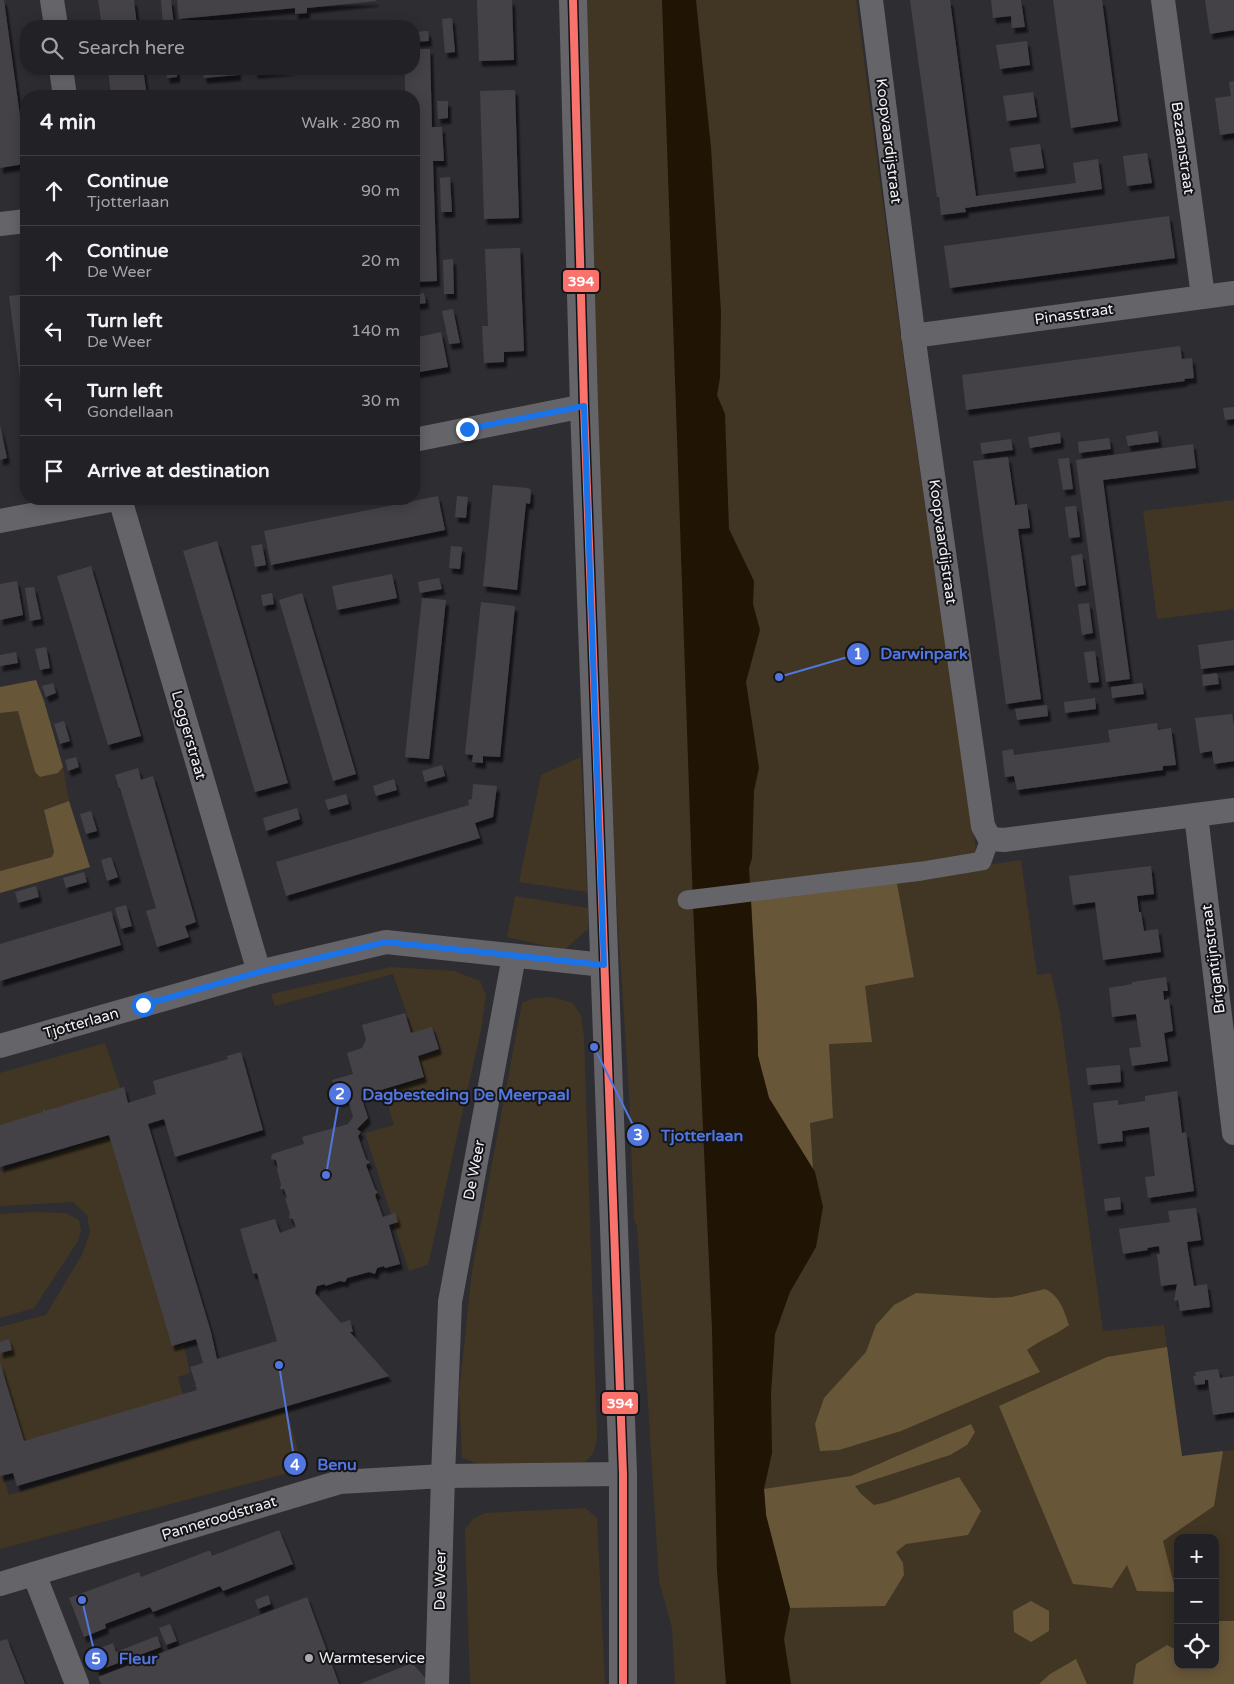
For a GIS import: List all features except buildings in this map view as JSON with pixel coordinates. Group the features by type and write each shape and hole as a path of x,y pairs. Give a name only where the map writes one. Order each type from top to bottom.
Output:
{"street":[{"path":"52,0 55,20"},
{"path":"573,0 584,406 623,1474 623,1684"},
{"name":"Koopvaardijstraat","path":"871,0 913,336 983,826 990,839"},
{"name":"Bezaanstraat","path":"1163,0 1202,296"},
{"path":"63,75 64,90"},
{"path":"0,224 20,222"},
{"name":"Pinasstraat","path":"913,336 1234,293"},
{"path":"420,439 584,406"},
{"path":"0,521 84,505"},
{"name":"Loggerstraat","path":"122,505 259,972"},
{"path":"687,900 922,871 982,861 990,839 1004,840 1234,810"},
{"name":"Brigantijnstraat","path":"1196,815 1234,1133"},
{"name":"Tjotterlaan","path":"0,1046 259,972 386,942 514,956"},
{"path":"514,956 604,965"},
{"name":"De Weer","path":"437,1684 450,1302 514,956"},
{"path":"443,1476 623,1474"},
{"name":"Panneroodstraat","path":"0,1584 340,1482 443,1476"},
{"path":"34,1574 77,1684"}],"shaded area":[{"path":"581,0 856,0 906,377 977,856 987,865 1021,860 1037,975 1051,973 1060,1014 1103,1331 1164,1325 1182,1456 1234,1450 1234,1684 675,1684 672,1628 659,1581 637,1226 634,1221 629,1093 616,893"},
{"path":"662,0 696,0 711,148 721,312 720,378 717,395 725,414 729,529 754,581 753,604 760,630 746,682 759,768 754,791 752,858 749,868 758,1056 769,1098 815,1172 823,1207 816,1247 790,1292 775,1334 771,1394 772,1453 764,1489 766,1515 790,1608 784,1639 791,1684 726,1684 717,1571 712,1329 693,905"},
{"path":"1234,500 1234,609 1157,619 1143,511"},
{"path":"36,680 63,767 58,773 40,777 35,772 18,711 0,713 0,687"},
{"path":"18,710 35,772 40,777 58,773 63,767 69,801 44,810 54,852 52,857 0,871 0,713"},
{"path":"581,757 587,892 519,882 541,775"},
{"path":"69,801 90,867 0,893 0,871 52,857 54,852 44,810"},
{"path":"896,878 914,977 865,986 872,1042 829,1044 833,1118 810,1123 813,1169 769,1098 758,1056 751,898"},
{"path":"515,896 588,908 588,929 564,950 507,937"},
{"path":"391,967 454,971 480,981 486,995 481,1030 428,1265 409,1271 365,1133 394,1125 384,1092 426,1078 419,1057 441,1050 434,1028 414,1034 393,974 275,1006 271,994"},
{"path":"552,997 573,1003 581,1016 584,1037 597,1436 594,1452 584,1464 477,1463 462,1458 459,1393 472,1271 522,1003 535,998"},
{"path":"105,1043 121,1090 0,1127 0,1073"},
{"path":"112,1136 176,1347 184,1345 190,1373 178,1377 183,1396 17,1443 0,1386 0,1327 46,1315 82,1255 90,1232 87,1215 73,1202 0,1206 0,1171"},
{"path":"66,1213 79,1220 81,1231 78,1241 34,1308 0,1318 0,1214"},
{"path":"1045,1289 1057,1299 1069,1325 1027,1350 1040,1372 901,1431 839,1450 820,1451 815,1424 824,1398 866,1352 876,1325 894,1305 916,1293 993,1298 1012,1297"},
{"path":"1167,1347 1182,1456 1223,1451 1214,1506 1163,1541 1174,1584 1174,1592 1137,1591 1127,1565 1112,1588 1073,1584 999,1406 1107,1357"},
{"path":"287,1411 303,1469 0,1549 0,1465 9,1495"},
{"path":"971,1424 975,1432 967,1445 950,1455 855,1486 874,1505 959,1477 981,1511 968,1535 906,1544 896,1552 903,1563 904,1575 885,1606 790,1608 766,1515 764,1489 851,1476"},
{"path":"585,1508 597,1518 605,1684 470,1684 465,1529 473,1519 485,1513"},
{"path":"1031,1601 1049,1611 1049,1631 1031,1642 1014,1632 1013,1611"},
{"path":"1219,1621 1234,1621 1234,1684 1133,1684 1136,1664 1167,1645 1174,1649 1174,1669 1219,1669"},
{"path":"1076,1659 1087,1684 1039,1684 1050,1674"}],"transit line":[{"name":"394","path":"573,0 584,406 623,1474 623,1684"}],"place":[{"name":"Darwinpark","path":"779,677"},
{"name":"Tjotterlaan","path":"594,1047"},
{"name":"Dagbesteding De Meerpaal","path":"326,1175"},
{"name":"Benu","path":"279,1365"},
{"name":"Fleur","path":"82,1600"},
{"name":"Warmteservice","path":"309,1658"}],"route":[{"path":"143,1005 259,972 386,942 604,965 584,406 467,429"}]}
